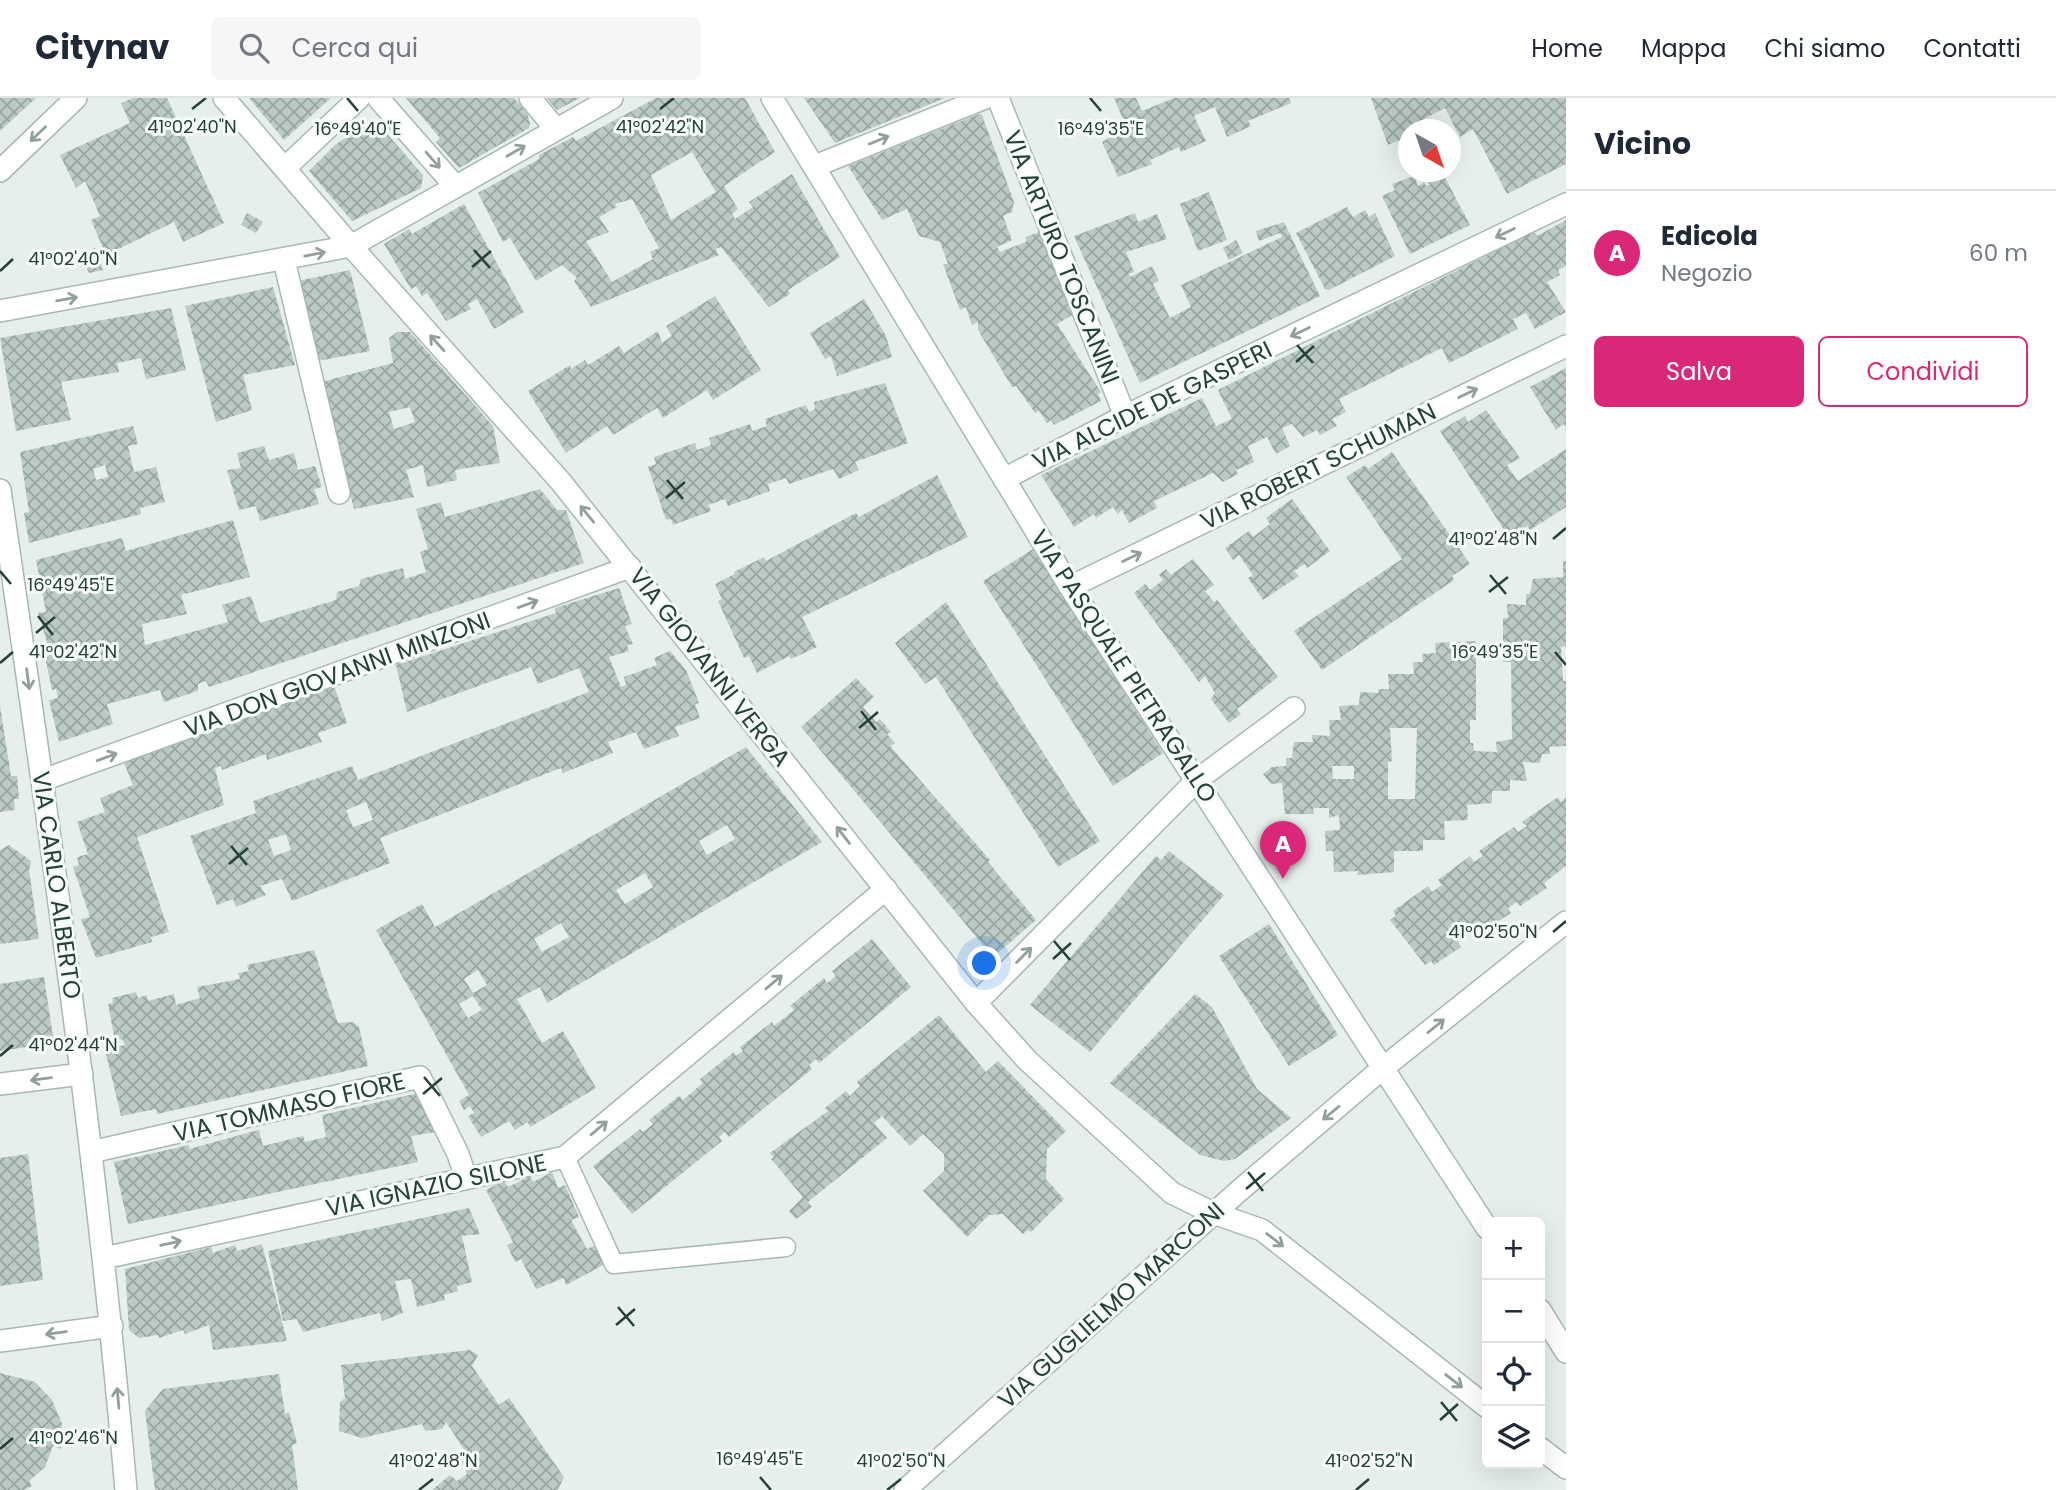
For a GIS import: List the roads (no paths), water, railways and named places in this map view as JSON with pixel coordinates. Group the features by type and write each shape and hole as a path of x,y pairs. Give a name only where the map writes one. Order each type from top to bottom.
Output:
{"street":[{"path":"0,171 76,98"},
{"name":"VIA GIOVANNI VERGA","path":"224,98 351,246 561,482 976,1003 1027,1060 1172,1194 1213,1213 1262,1230 1486,1406"},
{"path":"285,168 359,98"},
{"path":"378,98 455,186"},
{"path":"530,98 555,128"},
{"path":"0,311 351,246 612,98"},
{"name":"VIA PASQUALE PIETRAGALLO","path":"772,98 816,166 1070,587 1482,1220"},
{"path":"816,166 985,98"},
{"name":"VIA ARTURO TOSCANINI","path":"998,98 1125,416"},
{"name":"VIA ALCIDE DE GASPERI","path":"1004,480 1125,416 1566,204"},
{"path":"284,260 339,493"},
{"name":"VIA ROBERT SCHUMAN","path":"1070,587 1566,346"},
{"name":"VIA CARLO ALBERTO","path":"0,490 43,780 82,1074 112,1326 126,1490"},
{"name":"VIA DON GIOVANNI MINZONI","path":"43,780 630,567"},
{"path":"976,1003 1197,779 1294,708"},
{"name":"VIA IGNAZIO SILONE","path":"104,1258 565,1157 886,889"},
{"name":"VIA GUGLIELMO MARCONI","path":"905,1490 1213,1213 1383,1068 1566,922"},
{"path":"0,1084 82,1074"},
{"name":"VIA TOMMASO FIORE","path":"91,1152 420,1077 458,1154 466,1178"},
{"path":"1545,1318 1566,1352"},
{"path":"0,1341 112,1326"},
{"path":"1545,1452 1566,1468"}],"lane":[{"path":"565,1157 614,1264 786,1247"}],"place":[{"name":"Edicola","path":"1283,879"}]}
